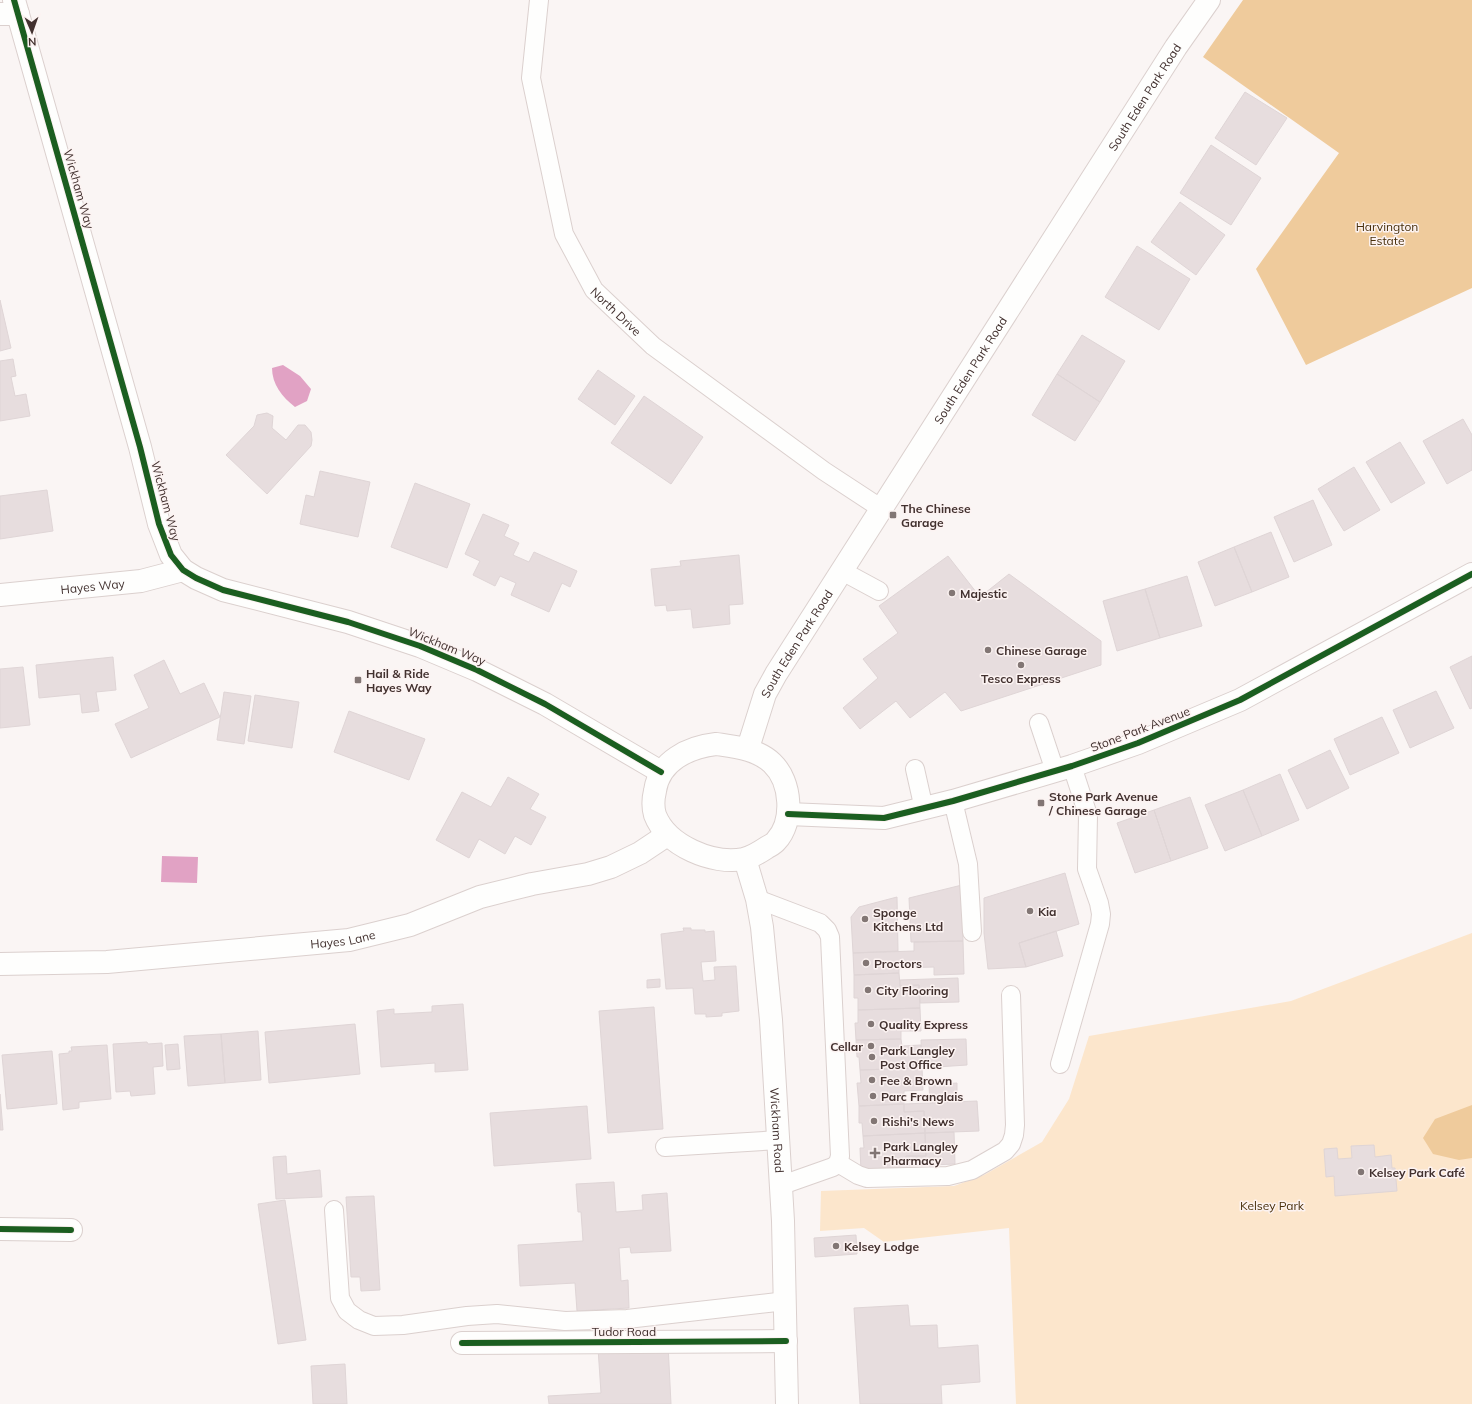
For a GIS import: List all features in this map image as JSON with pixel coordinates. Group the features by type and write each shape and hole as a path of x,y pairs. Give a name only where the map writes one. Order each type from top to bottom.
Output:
{"main road":[{"name":"South Eden Park Road","path":"748,748 755,722 771,683 1176,47 1209,0"},
{"name":"Wickham Way","path":"11,9 140,447 164,541 171,555 183,570 196,578 223,590 348,622 414,644 477,670 545,704 661,772"},
{"name":"Hayes Way","path":"0,595 141,581 183,570"},
{"name":"Stone Park Avenue","path":"788,814 880,818 924,809 1064,769 1138,743 1240,700 1472,574"},
{"path":"716,744 748,748 772,764 783,780 787,796 788,814 776,842 745,859 712,858 694,852 667,835 655,816 653,802 655,788 661,772 681,754 699,746 716,744"},
{"name":"Hayes Lane","path":"0,964 108,962 349,940 410,925 480,897 532,884 588,874 640,854 667,835"},
{"name":"Wickham Road","path":"745,859 757,899 766,956 782,1185 786,1301 787,1404"},
{"path":"0,1229 71,1230"},
{"name":"Tudor Road","path":"462,1343 786,1341"}],"lane":[{"name":"North Drive","path":"539,0 531,78 564,234 594,290 652,346 824,471 882,509"},
{"path":"842,571 879,592"},
{"path":"1040,722 1088,815 1087,869 1101,914 1100,924 1060,1064"},
{"path":"915,769 924,809"},
{"path":"953,801 968,864 972,932"},
{"path":"757,899 820,923 827,930 830,937 840,1156 838,1163 833,1168 782,1185"},
{"path":"838,1163 858,1175 867,1178 948,1176 972,1170 1005,1151 1011,1144 1015,1125 1011,995"},
{"path":"665,1147 779,1140"},
{"path":"334,1210 340,1298 347,1310 359,1320 374,1326 403,1325 467,1316 497,1314 565,1320 627,1319 786,1301"}],"green space":[{"name":"Harvington Estate","path":"1243,0 1472,0 1472,288 1306,365 1256,269 1339,153 1203,57"},
{"name":"Kelsey Park","path":"1472,933 1472,1404 1016,1404 1009,1228 884,1242 864,1228 820,1231 821,1191 954,1186 984,1175 1042,1142 1069,1099 1089,1036 1291,1001"},
{"path":"1472,1105 1472,1158 1459,1160 1433,1154 1423,1138 1435,1119"}],"shaded area":[{"path":"283,365 300,376 311,389 307,401 295,407 279,390 272,374 272,368"},
{"path":"162,856 198,857 197,883 161,882"}],"building":[{"path":"1245,92 1287,118 1256,165 1215,138"},
{"path":"1211,145 1261,178 1231,225 1180,193"},
{"path":"1180,202 1225,235 1196,275 1151,242"},
{"path":"1137,246 1190,279 1159,330 1105,297"},
{"path":"0,300 11,348 0,351"},
{"path":"1082,335 1125,361 1100,402 1057,374"},
{"path":"13,359 16,376 11,377 15,396 26,394 30,416 0,421 0,361"},
{"path":"598,370 635,396 615,425 578,399"},
{"path":"1057,374 1100,402 1075,441 1032,415"},
{"path":"644,396 703,437 671,484 611,443"},
{"path":"267,413 273,416 272,428 286,440 298,425 305,425 311,432 312,440 311,446 267,494 226,455 254,426 257,415"},
{"path":"1463,419 1472,435 1472,470 1447,484 1423,441"},
{"path":"1400,442 1425,483 1391,503 1366,462"},
{"path":"1354,467 1380,510 1344,531 1318,489"},
{"path":"320,471 370,482 358,537 300,524 306,495 314,497"},
{"path":"415,483 470,504 447,568 391,547"},
{"path":"47,490 53,531 0,539 0,496"},
{"path":"1313,500 1332,545 1294,562 1274,517"},
{"path":"483,514 509,525 504,536 519,543 513,555 529,562 534,552 577,571 570,587 562,583 549,612 511,595 516,583 500,576 495,586 473,575 480,561 465,554"},
{"path":"1271,532 1289,577 1252,592 1234,547"},
{"path":"1234,547 1252,592 1215,606 1198,562"},
{"path":"739,555 743,604 729,605 730,624 693,628 691,609 667,611 666,605 655,606 651,569 681,566 680,561"},
{"name":"Chinese Garage","path":"948,556 980,597 1009,574 1101,641 1101,665 961,711 945,692 910,718 896,701 860,729 843,708 878,678 863,659 898,633 879,606"},
{"path":"1187,576 1202,626 1160,638 1145,589"},
{"path":"1145,589 1160,638 1117,651 1103,601"},
{"path":"1472,656 1472,708 1470,709 1450,667"},
{"path":"113,657 116,690 96,692 99,711 82,713 80,694 39,698 36,665"},
{"path":"164,660 180,694 204,683 220,717 131,758 115,724 149,708 134,675"},
{"path":"23,667 30,725 0,728 0,669"},
{"path":"1436,691 1454,728 1410,748 1393,710"},
{"path":"224,692 251,696 244,744 217,740"},
{"path":"255,695 299,702 292,748 248,741"},
{"path":"349,711 425,739 409,780 334,752"},
{"path":"1382,717 1399,753 1350,775 1334,739"},
{"path":"1330,750 1349,788 1307,809 1288,770"},
{"path":"1280,774 1299,820 1262,836 1243,790"},
{"path":"508,777 539,794 530,809 546,817 531,845 515,836 505,854 479,839 469,858 436,840 462,792 491,807"},
{"path":"1243,790 1262,836 1225,851 1205,805"},
{"path":"1190,797 1208,848 1171,861 1154,810"},
{"path":"1154,810 1171,861 1135,873 1117,823"},
{"name":"Kia","path":"1065,873 1079,924 1019,943 1026,967 988,969 984,933 984,898"},
{"path":"962,885 963,941 911,942 909,898"},
{"path":"897,897 898,951 853,953 851,917 859,907"},
{"path":"683,928 691,928 691,930 705,930 705,932 714,931 716,961 701,962 703,981 715,980 714,967 736,966 739,1011 722,1013 722,1016 706,1017 706,1014 695,1014 693,988 666,989 661,934 684,931"},
{"path":"1056,931 1063,956 1026,967 1019,943"},
{"path":"963,941 964,974 934,975 934,967 899,968 899,973 854,975 853,953 914,951 914,942"},
{"path":"899,973 900,986 919,985 920,1008 858,1010 858,998 854,998 854,975"},
{"path":"958,978 959,1002 920,1003 919,985 900,986 900,980"},
{"path":"660,979 660,987 647,988 647,980"},
{"path":"463,1004 468,1070 435,1072 435,1063 381,1067 377,1011 394,1009 394,1014 432,1012 432,1006"},
{"path":"654,1007 663,1129 608,1133 599,1011"},
{"path":"920,1008 921,1031 901,1031 901,1039 856,1040 855,1023 858,1023 858,1010"},
{"path":"355,1024 360,1074 269,1083 265,1032"},
{"path":"258,1031 261,1080 225,1083 221,1034"},
{"path":"221,1034 225,1083 188,1086 184,1036"},
{"path":"901,1039 902,1046 921,1045 922,1068 860,1070 859,1057 857,1057 856,1040"},
{"path":"966,1039 967,1065 922,1068 921,1040"},
{"path":"147,1042 148,1044 162,1043 163,1066 153,1067 155,1094 131,1096 130,1091 116,1092 113,1044"},
{"path":"178,1044 180,1069 167,1070 165,1045"},
{"path":"107,1045 111,1099 79,1102 79,1108 63,1110 59,1054 69,1053 69,1051 72,1051 71,1047"},
{"path":"52,1051 57,1104 7,1109 2,1055"},
{"path":"922,1068 923,1090 904,1091 904,1104 859,1106 857,1083 861,1083 860,1070"},
{"path":"957,1083 957,1102 930,1103 929,1085"},
{"path":"0,1094 3,1130 0,1130"},
{"path":"977,1101 979,1131 925,1133 924,1111 904,1112 904,1104"},
{"path":"904,1104 904,1112 924,1111 925,1133 863,1136 862,1123 859,1123 859,1106"},
{"path":"587,1106 591,1159 494,1166 490,1113"},
{"path":"954,1132 955,1164 907,1166 906,1156 926,1156 925,1133"},
{"path":"925,1133 926,1156 906,1156 907,1170 861,1172 860,1148 864,1148 863,1136"},
{"name":"Kelsey Park Café","path":"1374,1145 1375,1157 1391,1155 1392,1168 1395,1168 1397,1191 1335,1196 1334,1176 1326,1177 1324,1149 1337,1148 1338,1159 1352,1158 1351,1146"},
{"path":"286,1156 287,1174 320,1170 322,1197 276,1199 273,1157"},
{"path":"614,1182 616,1212 643,1210 642,1195 667,1193 671,1251 631,1253 630,1247 619,1248 621,1281 628,1280 629,1308 577,1311 575,1283 520,1286 518,1245 583,1241 581,1212 578,1212 576,1184"},
{"path":"374,1196 380,1290 361,1291 360,1277 351,1277 346,1197"},
{"path":"285,1200 306,1340 278,1344 258,1204"},
{"name":"Kelsey Lodge","path":"856,1235 857,1254 815,1257 814,1238"},
{"path":"908,1305 910,1326 937,1325 938,1348 978,1345 980,1382 941,1385 942,1404 860,1404 854,1308"},
{"path":"668,1344 671,1404 549,1404 548,1396 601,1393 598,1348"},
{"path":"345,1364 347,1404 313,1404 311,1366"}],"cycle path":[{"path":"14,0 140,447 159,524 171,555 183,570 196,578 223,590 348,622 420,646 477,670 545,704 661,772"},
{"path":"788,814 884,818 953,801 1072,766 1138,743 1240,700 1472,574"},
{"path":"0,1229 71,1230"},
{"path":"462,1343 786,1341"}],"place":[{"name":"The Chinese Garage","path":"893,515"},
{"name":"Majestic","path":"952,593"},
{"name":"Chinese Garage","path":"988,650"},
{"name":"Tesco Express","path":"1021,665"},
{"name":"Hail & Ride Hayes Way","path":"358,680"},
{"name":"Stone Park Avenue / Chinese Garage","path":"1041,803"},
{"name":"Kia","path":"1030,911"},
{"name":"Sponge Kitchens Ltd","path":"865,919"},
{"name":"Proctors","path":"866,963"},
{"name":"City Flooring","path":"868,990"},
{"name":"Quality Express","path":"871,1024"},
{"name":"Cellar","path":"871,1046"},
{"name":"Park Langley Post Office","path":"872,1057"},
{"name":"Fee & Brown","path":"872,1080"},
{"name":"Parc Franglais","path":"873,1096"},
{"name":"Rishi's News","path":"874,1121"},
{"name":"Park Langley Pharmacy","path":"875,1153"},
{"name":"Kelsey Park Café","path":"1361,1172"},
{"name":"Kelsey Lodge","path":"836,1246"}]}
